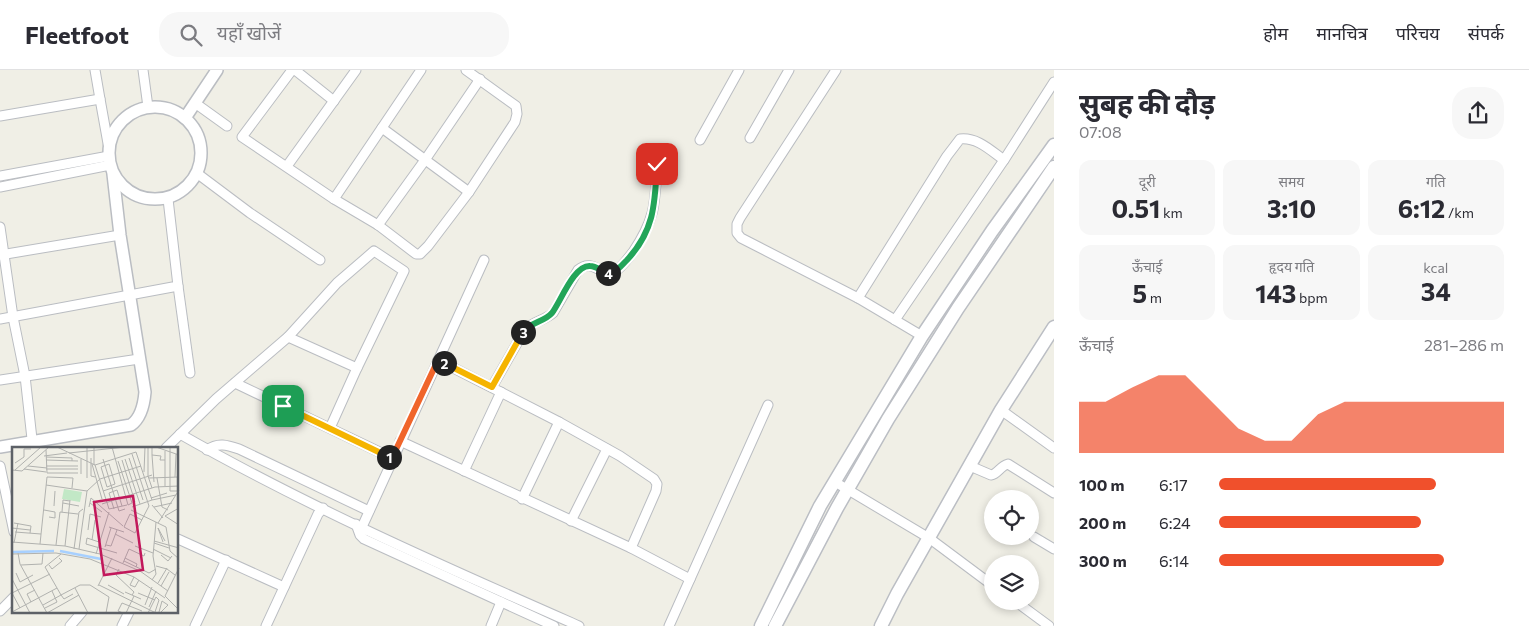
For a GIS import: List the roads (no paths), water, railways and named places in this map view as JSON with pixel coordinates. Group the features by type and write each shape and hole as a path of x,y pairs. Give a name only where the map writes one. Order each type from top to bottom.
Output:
{"main road":[{"path":"761,626 820,506 922,336 992,231 1054,145"},
{"path":"774,626 888,419 958,308 1054,167"},
{"path":"881,626 897,594 1002,410 1054,327"}],"street":[{"path":"0,448 33,445 131,425 136,422 141,412 145,392 95,70"},
{"path":"143,70 148,107"},
{"path":"185,118 217,70"},
{"path":"334,101 293,70 242,137 334,199 378,225 416,254 420,254 469,192 515,122 518,114 516,106 466,70"},
{"path":"286,166 356,70"},
{"path":"334,199 421,70"},
{"path":"700,140 739,70"},
{"path":"750,138 789,70"},
{"path":"836,70 740,218 736,228 737,234 741,238 858,298 922,336"},
{"path":"378,225 480,79"},
{"path":"895,320 1004,160 1054,82"},
{"path":"0,116 100,99"},
{"path":"195,103 227,126"},
{"path":"148,107 168,109 185,118 195,129 201,143 202,157 198,174 191,184 180,193 168,199 152,200 136,196 122,187 110,161 110,141 116,128 124,118 135,111 148,107"},
{"path":"382,128 469,192"},
{"path":"858,298 947,156 960,139 969,138 977,141 1004,160"},
{"path":"0,176 110,161"},
{"path":"0,187 110,161"},
{"path":"492,387 524,331 531,324 548,317 552,313 578,270 589,266 608,273 614,272 629,258 652,218 657,164"},
{"path":"198,174 250,213 320,260"},
{"path":"168,199 190,373"},
{"path":"0,227 2,255 25,376 33,445"},
{"path":"2,255 120,235"},
{"path":"167,447 216,399 288,336 337,283 374,251 404,271 330,428"},
{"path":"484,260 369,511 359,525 360,535 364,539 554,626"},
{"path":"0,318 178,286"},
{"path":"288,336 357,368"},
{"path":"0,380 139,359"},
{"path":"438,360 559,422 650,476 657,484 656,490 631,548"},
{"path":"235,383 392,458"},
{"path":"464,471 501,392"},
{"path":"669,626 768,405"},
{"path":"1002,410 1054,448"},
{"path":"522,499 559,422"},
{"path":"180,434 207,450 323,508 469,577 579,626"},
{"path":"400,441 631,548 690,579"},
{"path":"207,450 212,446 221,444 239,450 369,511"},
{"path":"571,521 607,449"},
{"path":"970,466 991,475 1008,464 1054,493"},
{"path":"0,466 12,523"},
{"path":"835,482 929,538 984,579"},
{"path":"266,626 318,514 323,508"},
{"path":"179,539 284,587"},
{"path":"1039,540 1054,549"},
{"path":"195,626 226,560"},
{"path":"0,610 12,599"},
{"path":"491,626 502,602"},
{"path":"1027,610 1048,626"},
{"path":"70,626 80,614"},
{"path":"122,626 128,614"}]}
